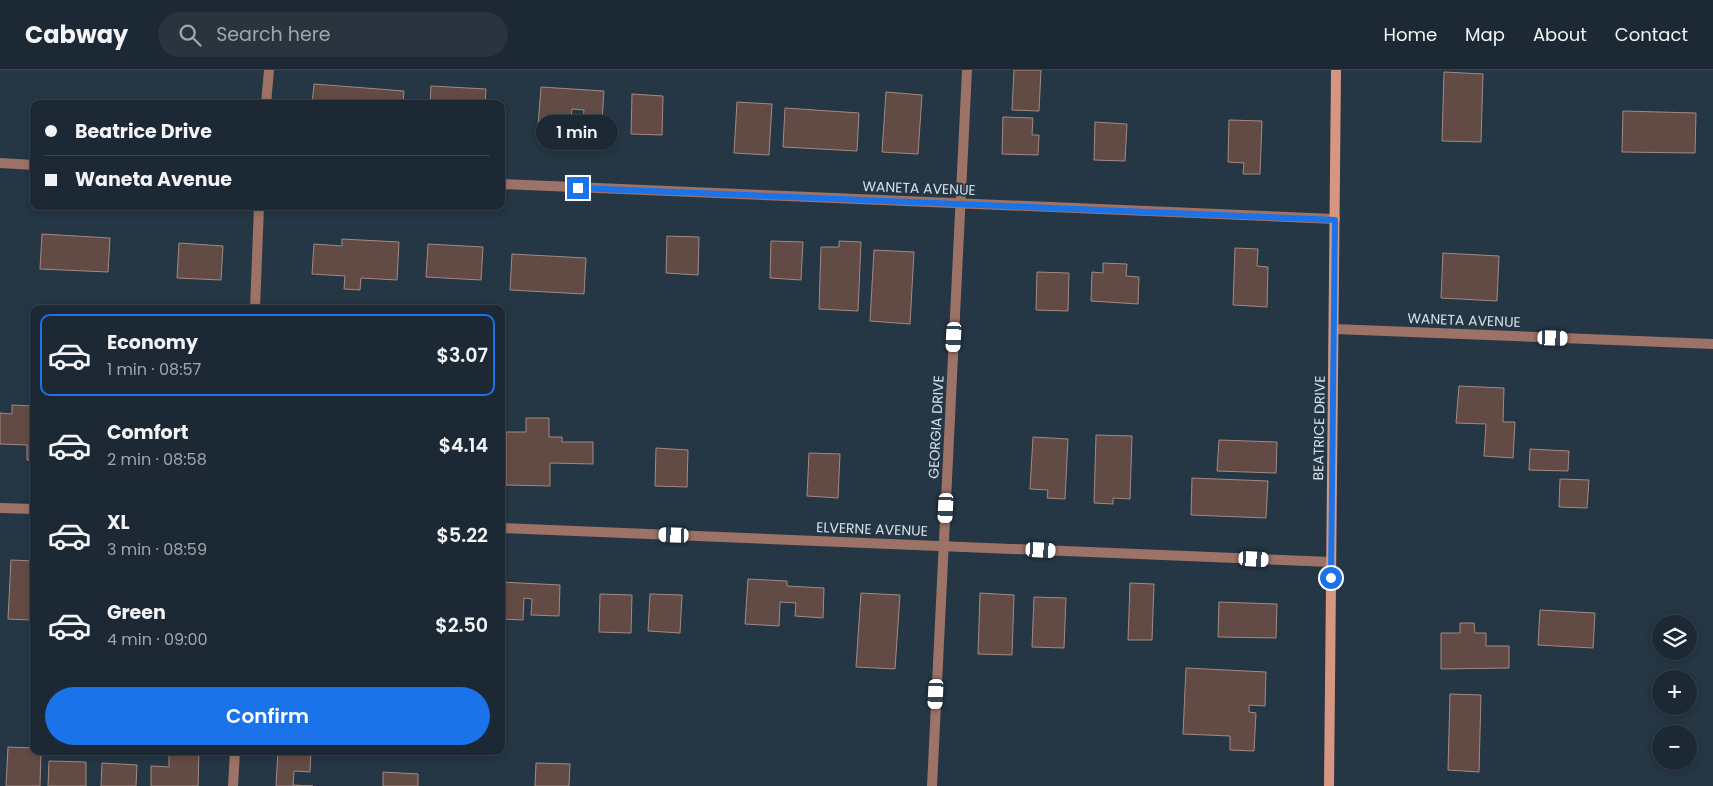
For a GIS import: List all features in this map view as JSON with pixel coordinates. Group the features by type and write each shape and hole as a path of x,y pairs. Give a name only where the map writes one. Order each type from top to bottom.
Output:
{"street":[{"path":"266,100 269,70"},
{"name":"GEORGIA DRIVE","path":"932,786 968,70"},
{"name":"BEATRICE DRIVE","path":"1329,786 1336,70"},
{"path":"0,163 30,165"},
{"name":"WANETA AVENUE","path":"505,184 1335,220"},
{"path":"255,305 259,210"},
{"name":"WANETA AVENUE","path":"1334,329 1713,344"},
{"path":"0,508 30,509"},
{"name":"ELVERNE AVENUE","path":"505,528 1331,562"},
{"path":"233,786 235,755"}],"building":[{"path":"1014,70 1041,70 1039,111 1012,110"},
{"path":"1444,72 1483,74 1481,142 1442,141"},
{"path":"314,84 404,91 403,100 312,100"},
{"path":"431,86 486,89 485,100 430,100"},
{"path":"541,87 604,91 602,121 583,120 584,110 572,109 570,128 538,126"},
{"path":"886,92 922,95 918,154 882,152"},
{"path":"632,94 663,96 662,135 631,134"},
{"path":"737,102 772,104 769,155 734,153"},
{"path":"785,108 859,113 857,151 783,147"},
{"path":"1623,111 1696,113 1695,153 1622,152"},
{"path":"1003,117 1033,118 1032,135 1039,135 1038,155 1002,154"},
{"path":"1229,120 1262,121 1260,174 1243,174 1244,163 1228,162"},
{"path":"1095,122 1127,124 1125,161 1094,160"},
{"path":"42,234 110,238 108,272 40,269"},
{"path":"667,236 699,237 698,275 666,273"},
{"path":"342,239 399,242 397,280 361,278 360,290 344,289 345,276 312,274 314,244 342,246"},
{"path":"771,241 803,242 801,280 770,278"},
{"path":"839,241 861,242 858,311 819,309 821,247 839,247"},
{"path":"179,243 223,246 221,280 177,278"},
{"path":"428,244 483,247 481,280 426,277"},
{"path":"1235,248 1258,249 1257,266 1268,267 1267,307 1233,305"},
{"path":"874,250 914,252 910,324 870,321"},
{"path":"1443,253 1499,256 1497,301 1441,298"},
{"path":"512,254 586,258 584,294 510,290"},
{"path":"1103,263 1127,264 1126,276 1139,277 1138,304 1091,301 1092,272 1103,273"},
{"path":"1037,272 1069,273 1068,311 1036,310"},
{"path":"1459,386 1504,388 1503,422 1515,422 1513,458 1484,456 1486,424 1456,423"},
{"path":"12,405 30,406 30,460 27,460 27,445 0,444 0,413 12,414"},
{"path":"526,418 549,418 549,437 562,437 562,442 593,442 593,464 550,463 550,486 506,485 506,432 526,432"},
{"path":"1096,435 1132,436 1130,499 1113,498 1113,504 1094,503"},
{"path":"1033,437 1068,439 1065,499 1047,498 1048,490 1030,489"},
{"path":"1219,440 1277,442 1276,473 1217,471"},
{"path":"656,448 688,450 687,487 655,486"},
{"path":"1530,449 1569,451 1568,471 1529,470"},
{"path":"809,453 840,454 838,498 807,496"},
{"path":"1192,478 1268,481 1266,518 1191,515"},
{"path":"1560,479 1589,480 1587,508 1559,507"},
{"path":"11,560 30,561 30,620 8,619"},
{"path":"748,579 787,581 787,586 824,588 823,618 795,616 796,603 780,602 779,626 745,624"},
{"path":"505,582 560,585 559,616 531,615 532,599 524,598 523,620 505,619"},
{"path":"1130,583 1154,584 1152,640 1128,640"},
{"path":"861,593 900,595 895,669 856,667"},
{"path":"980,593 1014,595 1012,655 978,654"},
{"path":"600,594 632,595 631,633 599,632"},
{"path":"650,594 682,595 680,633 648,631"},
{"path":"1034,597 1066,598 1064,648 1032,647"},
{"path":"1219,602 1277,604 1276,638 1218,637"},
{"path":"1540,610 1595,613 1593,648 1538,645"},
{"path":"1460,623 1474,623 1475,633 1486,633 1486,646 1509,646 1509,668 1441,669 1441,633 1460,633"},
{"path":"1186,668 1266,672 1265,706 1249,705 1249,712 1256,713 1254,751 1230,750 1230,736 1183,734"},
{"path":"1450,694 1481,695 1479,772 1448,770"},
{"path":"8,747 30,748 30,755 41,755 40,786 6,786"},
{"path":"169,755 199,755 198,786 151,786 151,766 169,767"},
{"path":"278,755 311,755 310,772 294,771 293,785 313,786 276,786"},
{"path":"49,761 86,762 86,786 48,786"},
{"path":"102,763 137,765 136,786 101,786"},
{"path":"536,763 570,764 569,786 535,786"},
{"path":"383,772 418,774 418,786 383,786"}],"route":[{"path":"578,188 1335,220 1331,578"}]}
